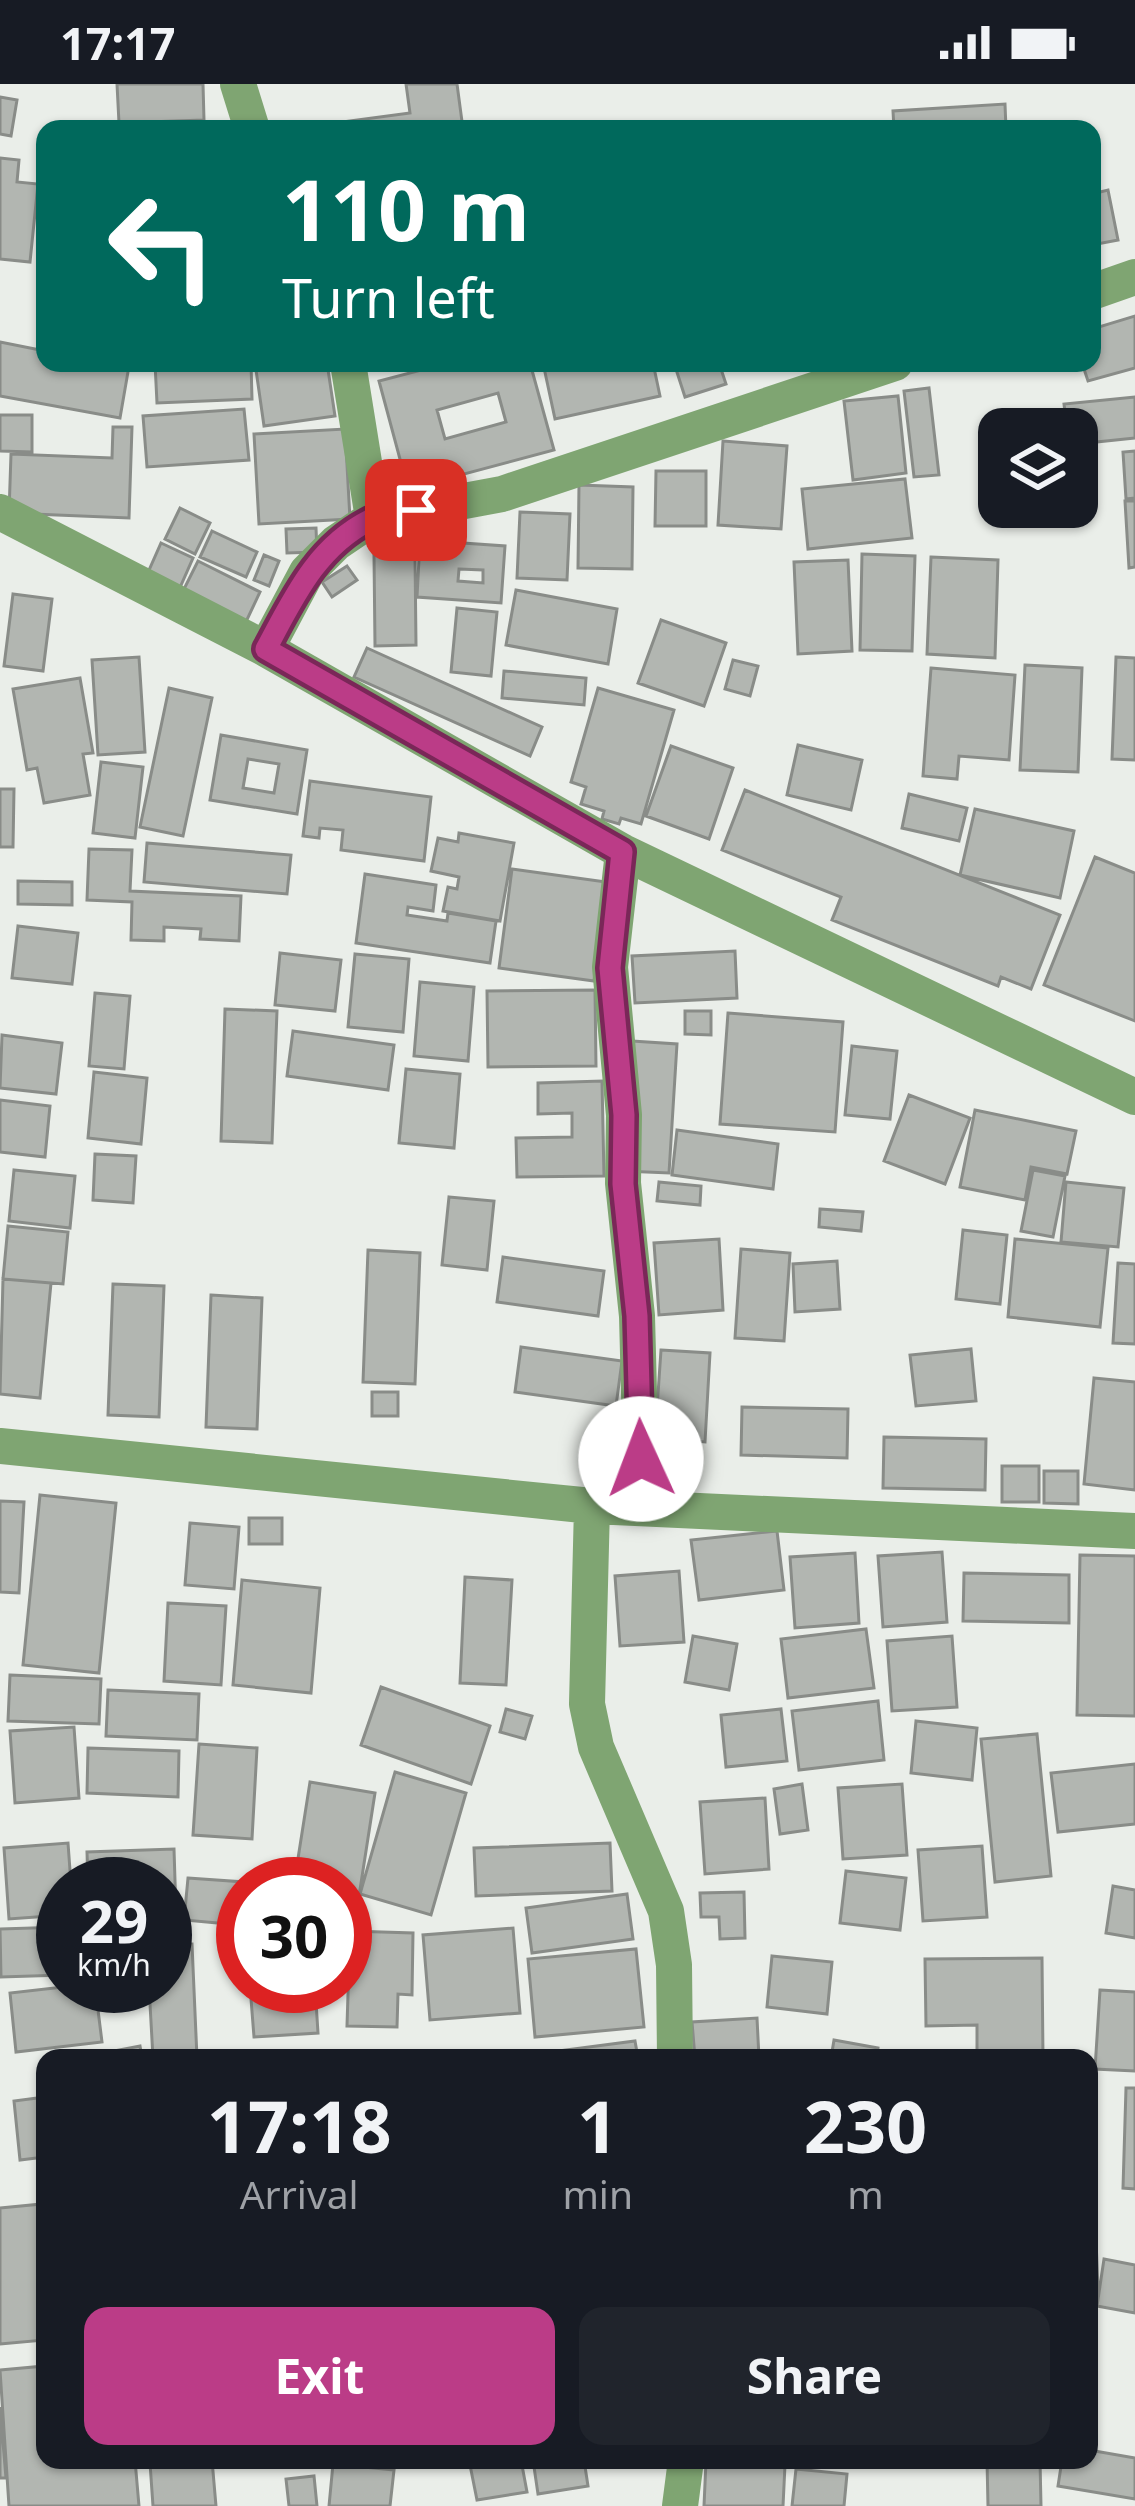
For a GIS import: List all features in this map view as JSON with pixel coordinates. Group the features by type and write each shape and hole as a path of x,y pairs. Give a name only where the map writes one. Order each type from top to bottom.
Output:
{"street":[{"path":"238,84 249,120"},
{"path":"1101,289 1135,277"},
{"path":"349,372 373,518"},
{"path":"266,649 307,572 336,543 373,518 502,494 868,372"},
{"path":"0,512 266,649 622,852 1135,1097"},
{"path":"622,852 610,968 624,1115 623,1184 637,1316 642,1507"},
{"path":"0,1445 592,1506 1135,1531"},
{"path":"592,1506 587,1704 596,1747 666,1911 674,1965 675,2049"},
{"path":"680,2506 685,2469"}],"building":[{"path":"117,84 203,84 204,120 119,120"},
{"path":"406,84 457,84 462,120 358,120 410,113"},
{"path":"0,97 17,100 11,136 0,134"},
{"path":"1005,104 1006,120 894,120 893,111"},
{"path":"0,158 19,160 17,182 36,184 36,204 30,262 0,259"},
{"path":"1108,190 1118,240 1101,243 1101,192"},
{"path":"1135,316 1135,368 1088,381 1085,372 1101,372 1101,326"},
{"path":"0,342 36,349 36,372 128,372 120,418 0,396"},
{"path":"155,372 251,372 252,399 157,403"},
{"path":"256,372 328,372 335,416 264,426"},
{"path":"414,372 532,372 554,450 408,489 379,381","holes":["498,393 506,422 445,439 437,410"]},
{"path":"545,372 655,372 660,396 555,419"},
{"path":"677,372 722,372 726,384 685,397"},
{"path":"929,388 939,475 914,477 904,391"},
{"path":"898,396 906,473 853,480 844,401"},
{"path":"1135,397 1135,438 1098,442 1098,408 1064,408 1064,404"},
{"path":"244,409 249,460 147,467 143,416"},
{"path":"0,415 32,415 32,452 0,451"},
{"path":"113,427 132,427 129,518 9,513 11,454 112,458"},
{"path":"345,429 350,519 259,524 254,434"},
{"path":"723,441 787,446 781,529 718,525"},
{"path":"1135,451 1135,498 1126,499 1123,452"},
{"path":"656,471 706,471 706,526 655,526"},
{"path":"905,479 912,538 808,549 802,489"},
{"path":"579,485 633,487 632,569 578,568"},
{"path":"1125,501 1135,501 1135,567 1129,568"},
{"path":"180,508 210,523 195,554 165,539"},
{"path":"520,512 570,514 567,580 517,578"},
{"path":"316,528 317,552 287,553 286,529"},
{"path":"212,531 257,552 246,577 200,557"},
{"path":"420,540 505,546 501,603 417,597","holes":["459,569 483,570 483,583 458,581"]},
{"path":"161,543 193,558 178,592 146,577"},
{"path":"862,554 915,556 912,651 860,650"},
{"path":"264,555 279,561 269,586 254,580"},
{"path":"374,555 415,555 416,645 375,646"},
{"path":"931,557 998,560 995,658 927,654"},
{"path":"848,560 852,651 798,654 794,562"},
{"path":"198,561 260,592 244,626 181,595"},
{"path":"347,566 357,580 332,597 322,582"},
{"path":"516,590 617,609 608,664 506,645"},
{"path":"13,594 52,599 43,671 4,666"},
{"path":"457,608 497,612 491,676 451,672"},
{"path":"661,620 726,643 704,706 638,683"},
{"path":"367,648 542,727 530,756 354,677"},
{"path":"139,657 145,752 98,755 92,660"},
{"path":"1116,657 1135,658 1135,760 1112,759"},
{"path":"733,660 758,666 750,696 725,689"},
{"path":"1025,665 1082,668 1078,772 1020,770"},
{"path":"931,668 1015,675 1009,760 959,756 957,779 923,776"},
{"path":"504,671 586,678 584,705 502,698"},
{"path":"80,678 93,753 83,754 90,795 44,803 37,768 27,770 13,689"},
{"path":"169,688 212,698 183,836 140,827"},
{"path":"598,688 674,710 641,824 602,819 604,811 581,804 586,787 571,782"},
{"path":"221,735 307,750 297,814 210,800","holes":["248,759 279,764 274,793 243,788"]},
{"path":"798,745 862,760 851,810 787,795"},
{"path":"671,746 733,768 709,839 646,816"},
{"path":"101,762 143,767 135,838 93,833"},
{"path":"310,781 431,797 424,861 341,850 343,830 320,828 319,838 303,836"},
{"path":"0,789 14,789 13,847 0,847"},
{"path":"745,790 1060,915 1031,989 1001,977 998,986 832,920 841,897 722,850"},
{"path":"909,794 967,808 959,841 902,828"},
{"path":"975,809 1074,831 1060,898 960,875"},
{"path":"459,833 514,843 500,921 443,911 448,887 457,889 459,877 431,871 438,838 458,842"},
{"path":"147,843 291,855 287,894 144,882"},
{"path":"89,849 132,850 130,891 241,896 239,941 200,939 201,929 164,927 164,941 131,940 132,902 87,900"},
{"path":"1095,857 1135,873 1135,1021 1044,985"},
{"path":"512,869 606,882 594,981 499,968"},
{"path":"365,874 436,885 433,911 408,907 407,915 447,921 448,913 496,921 490,963 356,943"},
{"path":"18,881 72,882 72,905 18,904"},
{"path":"18,926 78,933 72,984 12,978"},
{"path":"735,951 737,998 635,1003 632,956"},
{"path":"280,953 341,960 335,1011 275,1005"},
{"path":"355,954 409,959 403,1032 348,1027"},
{"path":"420,982 474,987 468,1061 414,1056"},
{"path":"595,990 596,1066 488,1067 487,991"},
{"path":"95,993 130,996 124,1069 89,1066"},
{"path":"225,1009 277,1011 272,1143 221,1141"},
{"path":"685,1011 711,1011 711,1035 685,1034"},
{"path":"728,1013 843,1022 835,1132 720,1124"},
{"path":"293,1031 394,1045 388,1090 287,1076"},
{"path":"2,1035 62,1043 56,1094 0,1088"},
{"path":"632,1041 677,1044 669,1173 624,1171"},
{"path":"852,1046 897,1051 890,1119 845,1115"},
{"path":"406,1069 460,1074 454,1148 399,1143"},
{"path":"94,1072 147,1078 141,1144 88,1138"},
{"path":"602,1081 604,1176 517,1177 516,1138 572,1137 572,1113 538,1114 538,1083"},
{"path":"909,1095 970,1118 945,1184 884,1161"},
{"path":"0,1100 50,1106 45,1157 0,1152"},
{"path":"975,1110 1076,1131 1067,1174 1031,1167 1025,1200 960,1187"},
{"path":"677,1130 778,1144 773,1189 672,1175"},
{"path":"95,1154 136,1156 133,1203 93,1200"},
{"path":"14,1170 75,1176 70,1228 9,1221"},
{"path":"1033,1170 1065,1176 1053,1237 1021,1231"},
{"path":"659,1182 701,1186 700,1205 657,1201"},
{"path":"1066,1182 1124,1188 1118,1247 1061,1242"},
{"path":"449,1197 494,1201 487,1270 442,1265"},
{"path":"820,1209 863,1212 861,1231 819,1227"},
{"path":"8,1226 68,1232 63,1284 3,1279"},
{"path":"963,1230 1007,1235 1000,1304 956,1299"},
{"path":"719,1239 723,1310 659,1315 654,1243"},
{"path":"1015,1239 1108,1248 1100,1327 1008,1317"},
{"path":"741,1249 790,1253 784,1341 735,1338"},
{"path":"368,1250 420,1253 415,1384 363,1382"},
{"path":"503,1257 604,1271 598,1316 497,1302"},
{"path":"837,1261 840,1309 795,1312 793,1264"},
{"path":"1118,1263 1135,1264 1135,1344 1113,1343"},
{"path":"3,1279 51,1283 40,1398 0,1394"},
{"path":"113,1284 164,1286 159,1417 108,1415"},
{"path":"211,1295 262,1298 257,1429 206,1427"},
{"path":"521,1347 622,1361 616,1406 515,1392"},
{"path":"971,1349 976,1401 916,1406 910,1355"},
{"path":"661,1350 710,1353 705,1442 655,1438"},
{"path":"1094,1378 1135,1382 1135,1490 1084,1484"},
{"path":"372,1392 398,1392 398,1416 372,1416"},
{"path":"742,1407 848,1409 847,1458 741,1455"},
{"path":"884,1437 986,1439 985,1490 883,1488"},
{"path":"1002,1466 1039,1466 1039,1502 1002,1502"},
{"path":"1044,1471 1078,1471 1078,1504 1044,1503"},
{"path":"40,1495 116,1503 99,1673 23,1665"},
{"path":"0,1501 24,1502 19,1593 0,1592"},
{"path":"249,1518 282,1518 282,1544 249,1544"},
{"path":"190,1523 239,1527 234,1589 185,1585"},
{"path":"777,1531 784,1590 699,1600 691,1540"},
{"path":"942,1552 947,1622 883,1627 878,1556"},
{"path":"855,1553 859,1623 795,1628 790,1557"},
{"path":"1080,1555 1135,1556 1135,1716 1077,1715"},
{"path":"679,1571 684,1642 620,1646 615,1576"},
{"path":"964,1573 1069,1575 1069,1623 963,1621"},
{"path":"465,1577 512,1580 506,1685 460,1683"},
{"path":"242,1580 320,1588 311,1693 233,1685"},
{"path":"168,1603 226,1606 221,1685 164,1681"},
{"path":"866,1629 874,1688 788,1698 781,1639"},
{"path":"693,1636 737,1644 729,1690 685,1682"},
{"path":"952,1636 957,1707 892,1711 887,1641"},
{"path":"10,1675 101,1679 99,1724 8,1721"},
{"path":"381,1687 490,1726 471,1784 361,1745"},
{"path":"108,1690 199,1694 197,1740 106,1736"},
{"path":"878,1701 884,1760 799,1770 792,1711"},
{"path":"506,1709 532,1716 525,1739 500,1732"},
{"path":"781,1709 787,1761 726,1767 721,1715"},
{"path":"916,1721 977,1728 972,1780 911,1773"},
{"path":"74,1727 79,1798 15,1803 10,1731"},
{"path":"1037,1734 1051,1876 995,1882 981,1739"},
{"path":"199,1744 257,1748 252,1839 193,1835"},
{"path":"88,1748 179,1751 178,1797 87,1793"},
{"path":"1135,1764 1135,1824 1058,1832 1051,1773"},
{"path":"395,1772 466,1793 431,1915 372,1898 371,1857"},
{"path":"310,1782 375,1793 365,1857 298,1857"},
{"path":"802,1784 808,1830 780,1834 774,1789"},
{"path":"902,1784 907,1855 843,1859 838,1788"},
{"path":"765,1798 769,1869 705,1874 700,1802"},
{"path":"68,1843 69,1857 36,1857 36,1917 9,1919 4,1848"},
{"path":"610,1843 612,1891 476,1896 474,1848"},
{"path":"982,1846 987,1917 923,1921 918,1850"},
{"path":"174,1849 174,1857 87,1857 87,1852"},
{"path":"846,1871 906,1878 900,1930 840,1923"},
{"path":"192,1878 216,1880 216,1923 192,1921"},
{"path":"1113,1886 1135,1890 1135,1938 1106,1933"},
{"path":"744,1892 745,1938 720,1939 719,1917 701,1917 700,1893"},
{"path":"627,1894 633,1939 532,1953 526,1908"},
{"path":"36,1928 36,1976 1,1977 0,1929"},
{"path":"513,1928 520,2013 430,2020 423,1935"},
{"path":"372,1932 413,1933 412,1995 398,1994 397,2027 347,2026 347,2013 372,2013"},
{"path":"192,1944 197,2049 152,2049 150,2013 192,2013"},
{"path":"636,1949 644,2027 535,2037 528,1959"},
{"path":"772,1956 832,1962 827,2014 767,2007"},
{"path":"1042,1958 1043,2049 977,2049 977,2025 926,2026 925,1959"},
{"path":"36,1990 36,2013 98,2013 102,2042 16,2052 10,1993"},
{"path":"1100,1990 1135,1992 1135,2071 1098,2069"},
{"path":"252,2013 317,2013 318,2033 254,2037"},
{"path":"757,2018 759,2049 694,2049 692,2022"},
{"path":"834,2040 878,2048 878,2049 832,2049"},
{"path":"635,2041 636,2049 573,2049"},
{"path":"1126,2088 1135,2088 1135,2189 1123,2188"},
{"path":"36,2098 36,2158 20,2160 14,2101"},
{"path":"36,2205 36,2341 0,2344 0,2208"},
{"path":"1104,2259 1135,2265 1135,2313 1098,2306"},
{"path":"36,2367 36,2469 136,2469 139,2506 9,2506 0,2370"},
{"path":"0,2407 6,2478 0,2478"},
{"path":"1098,2452 1135,2458 1135,2499 1058,2486 1061,2469 1098,2469"},
{"path":"150,2469 213,2469 216,2506 153,2506"},
{"path":"333,2469 394,2470 390,2506 329,2506"},
{"path":"471,2469 523,2469 527,2492 477,2500"},
{"path":"534,2469 585,2469 588,2486 538,2494"},
{"path":"706,2469 785,2469 783,2506 704,2506"},
{"path":"796,2469 847,2474 844,2506 792,2506"},
{"path":"987,2469 1040,2469 1041,2506 988,2506"},
{"path":"314,2476 317,2506 289,2506 286,2479"}],"route":[{"path":"416,510 373,518 336,543 307,572 266,649 622,852 610,968 624,1115 623,1184 637,1316 641,1459"}]}
